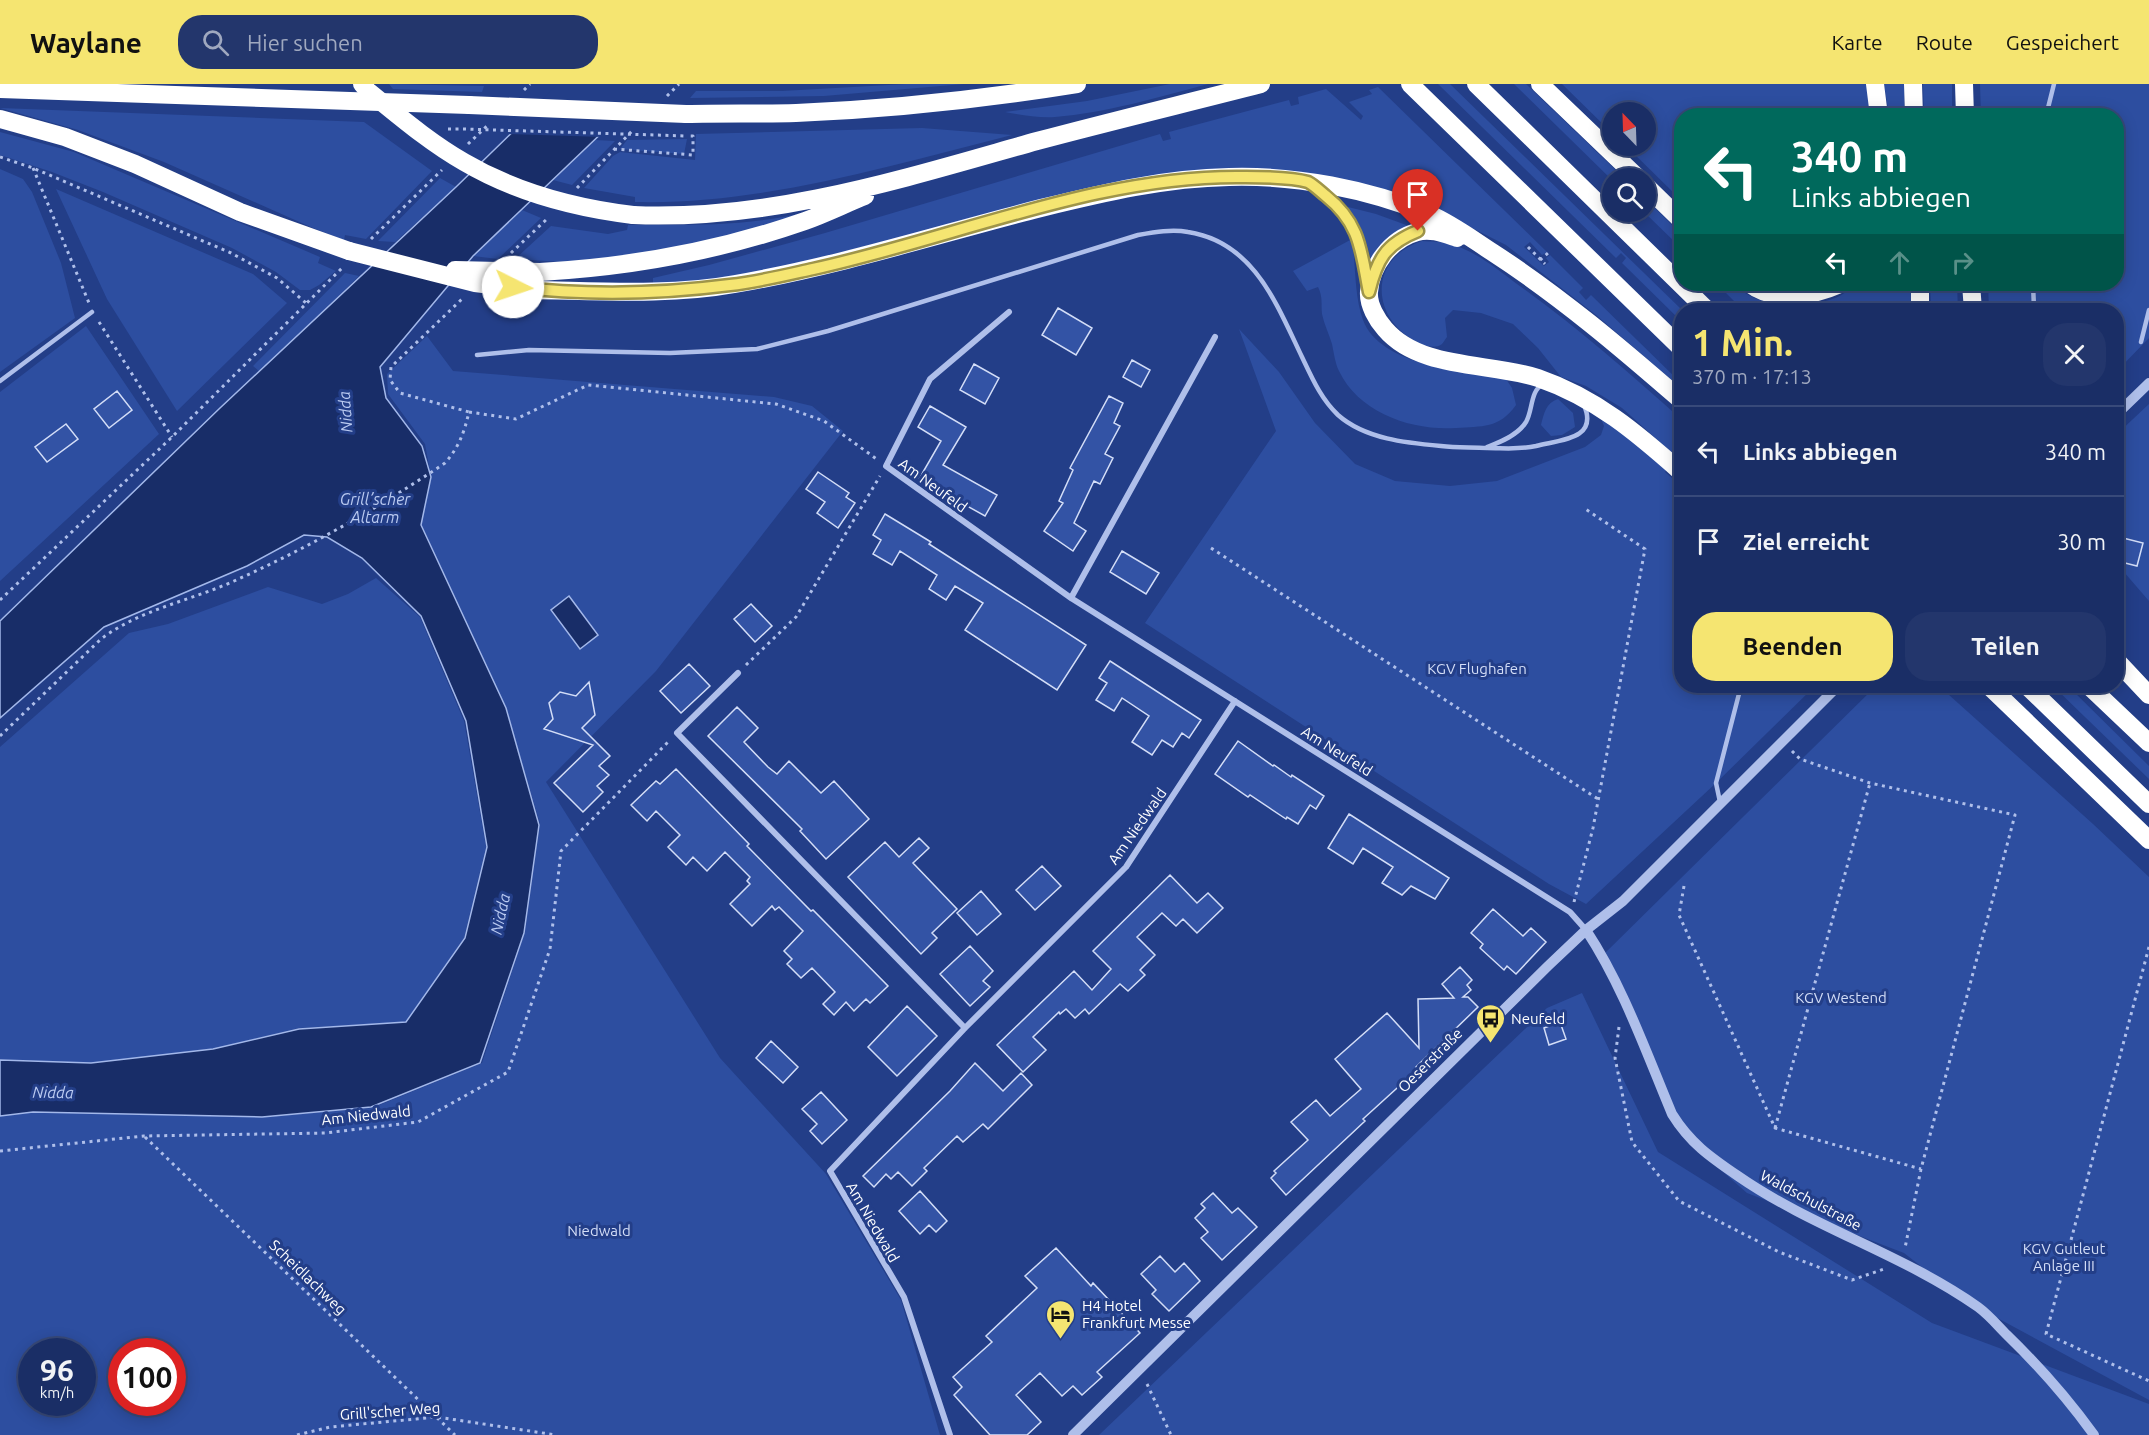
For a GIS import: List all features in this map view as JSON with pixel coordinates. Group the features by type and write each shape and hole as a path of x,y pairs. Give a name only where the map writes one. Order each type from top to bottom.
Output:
{"highway":[{"path":"362,84 422,135 465,163 550,200 600,211 676,217 791,204 911,177 1262,84"},
{"path":"0,89 686,114 796,112 908,106 1015,94 1077,84"},
{"path":"1410,84 1674,342"},
{"path":"1476,84 1674,278"},
{"path":"1540,84 1628,168"},
{"path":"1875,84 1878,108"},
{"path":"1913,84 1914,108"},
{"path":"1964,84 1965,108"},
{"path":"0,118 65,137 135,164 240,212 349,251 476,283 531,290 661,291 731,285 816,268 1023,213 1143,185 1191,178 1230,177 1267,177 1309,182 1372,195 1429,214 1455,227 1552,294 1674,394"},
{"path":"420,269 540,272 631,264 742,240 806,220 911,177"},
{"path":"1656,195 1674,212"},
{"path":"1486,248 1431,231 1418,231 1401,238 1380,259 1369,292 1371,303 1384,328 1397,341 1432,359 1497,368 1555,385 1605,410 1637,433 1674,466"},
{"path":"1688,291 1700,303"},
{"path":"1764,291 1770,294 1793,295 1821,291"},
{"path":"2124,668 2149,695"},
{"path":"1996,693 2149,840"},
{"path":"2034,693 2149,804"},
{"path":"2096,693 2149,743"}],"street":[{"name":"Am Neufeld","path":"1009,312 930,379 886,466 1071,598 1570,912 1586,930"},
{"path":"1071,598 1215,337"},
{"path":"2124,407 2149,383"},
{"path":"738,673 677,733 965,1028"},
{"name":"Oeserstraße","path":"1073,1435 1586,930 1623,902 1831,693"},
{"name":"Am Niedwald","path":"950,1435 904,1297 830,1172 965,1028 1126,867 1235,701"},
{"name":"Waldschulstraße","path":"1586,930 1623,999 1672,1114 1682,1131 1702,1151 1760,1192 1936,1281 1979,1308 2049,1378 2094,1435"}],"lane":[{"path":"2048,108 2054,84"},
{"path":"1309,182 1335,203 1356,232 1369,292"},
{"path":"477,355 530,350 670,353 757,349 828,331 1138,235 1163,231 1186,231 1203,235 1223,244 1258,273 1325,400 1339,416 1358,427 1389,438 1416,444 1470,449 1484,447 1496,444 1519,431 1530,413 1535,391 1540,385 1555,385"},
{"path":"2141,342 2149,310"},
{"path":"0,381 92,312"},
{"path":"1484,447 1521,450 1572,438 1587,427 1587,414 1580,398"},
{"path":"1720,803 1716,783 1739,693"}],"path":[{"path":"522,92 530,84"},
{"path":"465,147 490,123"},
{"path":"446,129 693,136 693,155 614,149 574,191"},
{"path":"0,157 33,168 231,253 277,278 306,303 172,436 0,600"},
{"path":"440,172 444,167"},
{"path":"33,168 92,312 149,404 172,436"},
{"path":"508,256 550,215"},
{"path":"1528,247 1545,264"},
{"path":"1540,260 1548,253"},
{"path":"465,295 392,368 390,380 400,393 469,412 516,419 588,385 776,404 824,421 886,466 796,617 738,673"},
{"path":"0,736 101,639 116,628 133,618 219,588 289,557 327,537 445,463 456,450 469,412"},
{"path":"1570,912 1598,799 1645,549 1584,508"},
{"path":"1211,548 1598,799"},
{"name":"Am Niedwald","path":"0,1151 144,1136 325,1133 418,1122 508,1072 550,949 561,851 677,733"},
{"path":"1623,999 1615,1058 1632,1142 1679,1201 1779,1252 1852,1280 1901,1263 1921,1169 2015,815 1870,783 1800,759 1782,742"},
{"path":"1775,1128 1870,783"},
{"path":"1684,886 1679,915 1775,1128"},
{"path":"2149,947 2046,1334 2149,1381"},
{"path":"1775,1128 1921,1169"},
{"name":"Scheidlachweg","path":"144,1136 455,1435"},
{"path":"1139,1369 1171,1435"},
{"name":"Grill'scher Weg","path":"297,1435 330,1427 436,1416 556,1435"}],"green space":[{"path":"389,84 484,86 482,92 393,89"},
{"path":"906,84 964,84 824,96 690,98 696,91 782,91"},
{"path":"1170,84 1208,84 1132,104 1074,115 1042,117 1005,112 1087,101"},
{"path":"1438,84 1450,84 1675,303 1674,314 1622,263 1626,258 1621,253 1616,258"},
{"path":"1514,84 1526,84 1614,168 1602,168 1602,170"},
{"path":"1562,84 1867,84 1870,108 1674,108 1674,193 1656,175 1656,168 1648,168 1636,156 1656,156 1656,102 1602,102 1602,123"},
{"path":"1884,84 1904,84 1904,108 1888,108"},
{"path":"1923,84 1952,84 1952,108 1924,108"},
{"path":"1980,84 2149,84 2149,338 2124,364 2124,303 1989,303 1988,291 2124,291 2124,108 1981,108"},
{"path":"1378,87 1547,252 1542,255 1530,242 1524,247 1544,266 1549,262 1546,258 1550,255 1583,288 1579,292 1586,300 1591,295 1674,376 1674,382 1596,315 1506,245 1432,208 1288,171 977,218 751,275 653,285 653,278 825,233 1160,134 1163,141 1171,139 1169,132 1289,100 1291,106 1299,104 1298,97 1326,89 1361,120 1363,116 1349,102 1372,94 1369,90"},
{"path":"0,108 364,122 432,171 366,239 345,235 344,240 164,162 78,130"},
{"path":"922,128 1012,135 872,171 730,197 635,202 635,197 584,188 613,156 620,152 695,160 696,134"},
{"path":"0,132 74,152 320,257 318,263 336,271 310,290 300,290 276,272 232,248 103,192 0,155"},
{"path":"687,139 684,154 620,149 627,140"},
{"path":"595,140 615,141 572,185 553,180"},
{"path":"0,169 23,179 32,192 61,263 75,318 0,372"},
{"path":"440,178 456,187 395,242 378,241"},
{"path":"56,189 253,274 287,303 177,411 107,299"},
{"path":"1344,206 1409,226 1371,261 1362,232"},
{"path":"1656,209 1674,227 1674,241 1654,222"},
{"path":"522,210 541,218 498,259 473,256"},
{"path":"810,211 811,214 644,258 562,262 515,259 551,226 608,234 627,230 628,225 742,222"},
{"path":"1352,239 1360,310 1372,335 1387,348 1426,364 1506,379 1512,388 1516,405 1510,413 1489,425 1456,428 1422,426 1388,416 1373,408 1348,386 1336,365 1322,314 1318,287 1307,291 1293,271"},
{"path":"1422,241 1447,243 1459,247 1493,266 1539,300 1601,349 1674,413 1674,455 1622,408 1586,386 1561,377 1538,348 1513,324 1481,313 1453,310 1445,318 1447,337 1440,345 1426,346 1407,336 1394,323 1385,308 1382,293 1383,277 1391,262 1403,250"},
{"path":"345,273 359,276 260,372 253,366"},
{"path":"1724,291 1743,291 1768,303 1736,303"},
{"path":"1847,291 1911,291 1912,303 1816,303 1835,298"},
{"path":"1930,291 1957,291 1958,303 1931,303"},
{"path":"86,326 159,434 0,581 0,392"},
{"name":"KGV Flughafen","path":"1239,329 1279,372 1315,423 1355,464 1395,481 1450,486 1497,481 1585,447 1601,435 1604,426 1602,421 1606,417 1667,469 1665,472 1674,480 1674,693 1808,693 1716,783 1586,904 1549,884 1145,623 1276,431"},
{"name":"Niedwald","path":"427,336 453,371 774,397 812,406 843,431 656,671 546,782 720,1058 826,1174 901,1300 940,1435 0,1435 0,1116 34,1112 264,1117 372,1108 482,1063 525,932 540,824 506,708 421,525 431,477 425,444 388,394 387,374"},
{"path":"1558,399 1573,413 1575,427 1562,435 1551,436 1541,425 1548,406"},
{"path":"2149,404 2149,601 2124,572 2124,427"},
{"path":"376,578 420,617 464,721 486,847 464,938 406,1022 299,1028 213,1049 91,1063 0,1060 0,747 129,633 168,624 268,587 322,604 348,594"},
{"name":"KGV Westend","path":"1869,693 1947,693 2149,877 2149,1400 1964,1300 1904,1253 1747,1193 1689,1142 1603,955"},
{"path":"2060,693 2075,693 2149,766 2149,779"},
{"path":"1582,993 1658,1152 1932,1323 2149,1404 2149,1435 1099,1435 1547,1008"}],"water":[{"path":"562,84 653,84 473,256 380,367 386,398 422,446 431,477 421,525 506,708 539,825 524,933 480,1063 371,1107 262,1117 33,1112 0,1116 0,1060 91,1063 213,1049 299,1029 406,1022 465,938 487,847 466,721 421,616 362,558 327,537 304,535 247,566 104,627 0,718 0,621 220,408 456,187"},
{"path":"569,596 598,635 580,649 551,610"}],"pier":[{"path":"558,84 656,84 603,137 507,134"}],"building":[{"path":"1058,308 1092,328 1076,355 1042,335"},
{"path":"1132,360 1150,370 1141,387 1123,377"},
{"path":"974,364 999,378 985,404 960,390"},
{"path":"117,391 132,410 109,428 94,409"},
{"path":"1109,396 1123,403 1114,423 1120,426 1105,454 1113,458 1100,484 1094,481 1074,523 1086,531 1073,551 1044,531 1063,503 1059,501 1073,470 1070,468"},
{"path":"930,406 966,427 943,465 997,495 985,516 919,479 941,441 918,427"},
{"path":"66,424 78,439 47,462 35,447"},
{"path":"818,472 849,493 846,497 855,503 838,528 817,513 825,502 806,489"},
{"path":"885,514 1086,645 1057,690 965,630 983,603 955,586 946,600 929,589 937,575 900,551 892,565 873,554 881,540 873,535"},
{"path":"2124,538 2143,543 2137,566 2124,563"},
{"path":"1122,551 1159,573 1146,594 1110,572"},
{"path":"751,604 772,626 755,642 734,619"},
{"path":"1110,661 1201,720 1189,738 1182,733 1173,747 1162,740 1152,755 1132,742 1149,716 1122,698 1114,711 1096,700 1107,683 1099,678"},
{"path":"689,664 710,686 681,713 660,691"},
{"path":"589,682 595,715 582,728 610,756 599,766 609,775 597,786 603,792 583,812 554,783 593,745 544,729 553,719 549,703 560,692 576,696"},
{"path":"737,707 758,728 744,742 768,767 777,774 789,761 821,793 834,781 869,819 826,859 800,831 802,829 708,736"},
{"path":"1238,741 1273,766 1291,777 1292,775 1324,796 1316,809 1310,805 1298,824 1287,817 1286,819 1250,795 1248,797 1215,774"},
{"path":"676,769 749,844 747,846 888,986 870,1003 866,999 854,1011 846,1002 834,1015 823,1004 835,992 812,968 801,978 787,964 792,959 784,951 803,931 779,907 775,910 772,906 752,926 730,904 750,884 747,881 750,877 725,852 707,871 693,857 686,865 668,847 680,835 656,811 647,821 631,805 656,781 660,784"},
{"path":"1349,814 1449,878 1435,899 1411,886 1402,895 1382,883 1393,867 1363,848 1353,864 1328,848"},
{"path":"919,838 929,848 913,863 957,909 932,933 937,938 921,954 848,877 885,842 899,857"},
{"path":"1042,866 1061,886 1035,910 1016,890"},
{"path":"1170,875 1197,903 1208,893 1223,908 1197,933 1183,919 1176,926 1162,913 1137,937 1155,955 1140,970 1145,975 1128,991 1120,984 1089,1014 1085,1009 1075,1018 1066,1009 1060,1014 1059,1012 1033,1037 1046,1050 1023,1072 997,1045 1074,971 1092,990 1111,969 1093,951"},
{"path":"981,891 1001,914 977,935 957,913"},
{"path":"1493,909 1523,936 1531,928 1546,942 1516,974 1507,966 1504,970 1480,948 1483,944 1471,933"},
{"path":"970,946 993,971 983,981 990,987 970,1006 940,974"},
{"path":"1460,967 1472,980 1467,985 1471,990 1463,997 1468,997 1478,1007 1416,1067 1418,1069 1363,1119 1365,1121 1286,1195 1271,1178 1276,1173 1274,1171 1308,1140 1291,1122 1316,1100 1330,1116 1361,1089 1335,1059 1387,1013 1419,1048 1418,999 1454,998 1442,984"},
{"path":"907,1006 937,1036 897,1076 868,1047"},
{"path":"1560,1022 1566,1039 1549,1045 1544,1028"},
{"path":"771,1041 798,1067 783,1083 756,1058"},
{"path":"975,1063 1003,1091 1021,1073 1032,1085 988,1129 983,1124 963,1142 957,1136 924,1168 927,1171 912,1186 898,1172 891,1179 886,1174 874,1187 863,1176 950,1091"},
{"path":"821,1092 847,1120 822,1144 810,1131 817,1124 802,1109"},
{"path":"920,1191 947,1221 936,1232 929,1225 920,1234 899,1211"},
{"path":"1213,1193 1232,1213 1238,1208 1257,1227 1222,1260 1201,1238 1208,1232 1195,1218 1205,1208 1201,1204"},
{"name":"H4 Hotel Frankfurt Messe","path":"1056,1248 1091,1286 1093,1283 1140,1333 1097,1372 1102,1377 1082,1395 1073,1386 1062,1396 1040,1373 1016,1395 1041,1422 1027,1435 990,1435 954,1395 962,1387 953,1377 992,1342 986,1336 1037,1288 1025,1276"},
{"path":"1160,1256 1175,1272 1184,1263 1200,1281 1169,1311 1152,1294 1156,1290 1141,1274"}],"place":[{"name":"Neufeld","path":"1490,1044"},
{"name":"H4 Hotel Frankfurt Messe","path":"1061,1340"}],"route":[{"path":"513,287 531,290 661,291 731,285 816,268 1087,197 1191,178 1267,177 1309,182 1335,203 1356,232 1369,292 1380,259 1401,238 1418,231"}],"water label":[{"name":"Nidda","path":"345,412"},
{"name":"Grill’scher Altarm","path":"375,508"},
{"name":"Nidda","path":"500,914"},
{"name":"Nidda","path":"53,1092"}],"park label":[{"name":"KGV Gutleut Anlage III","path":"2064,1256"}]}
